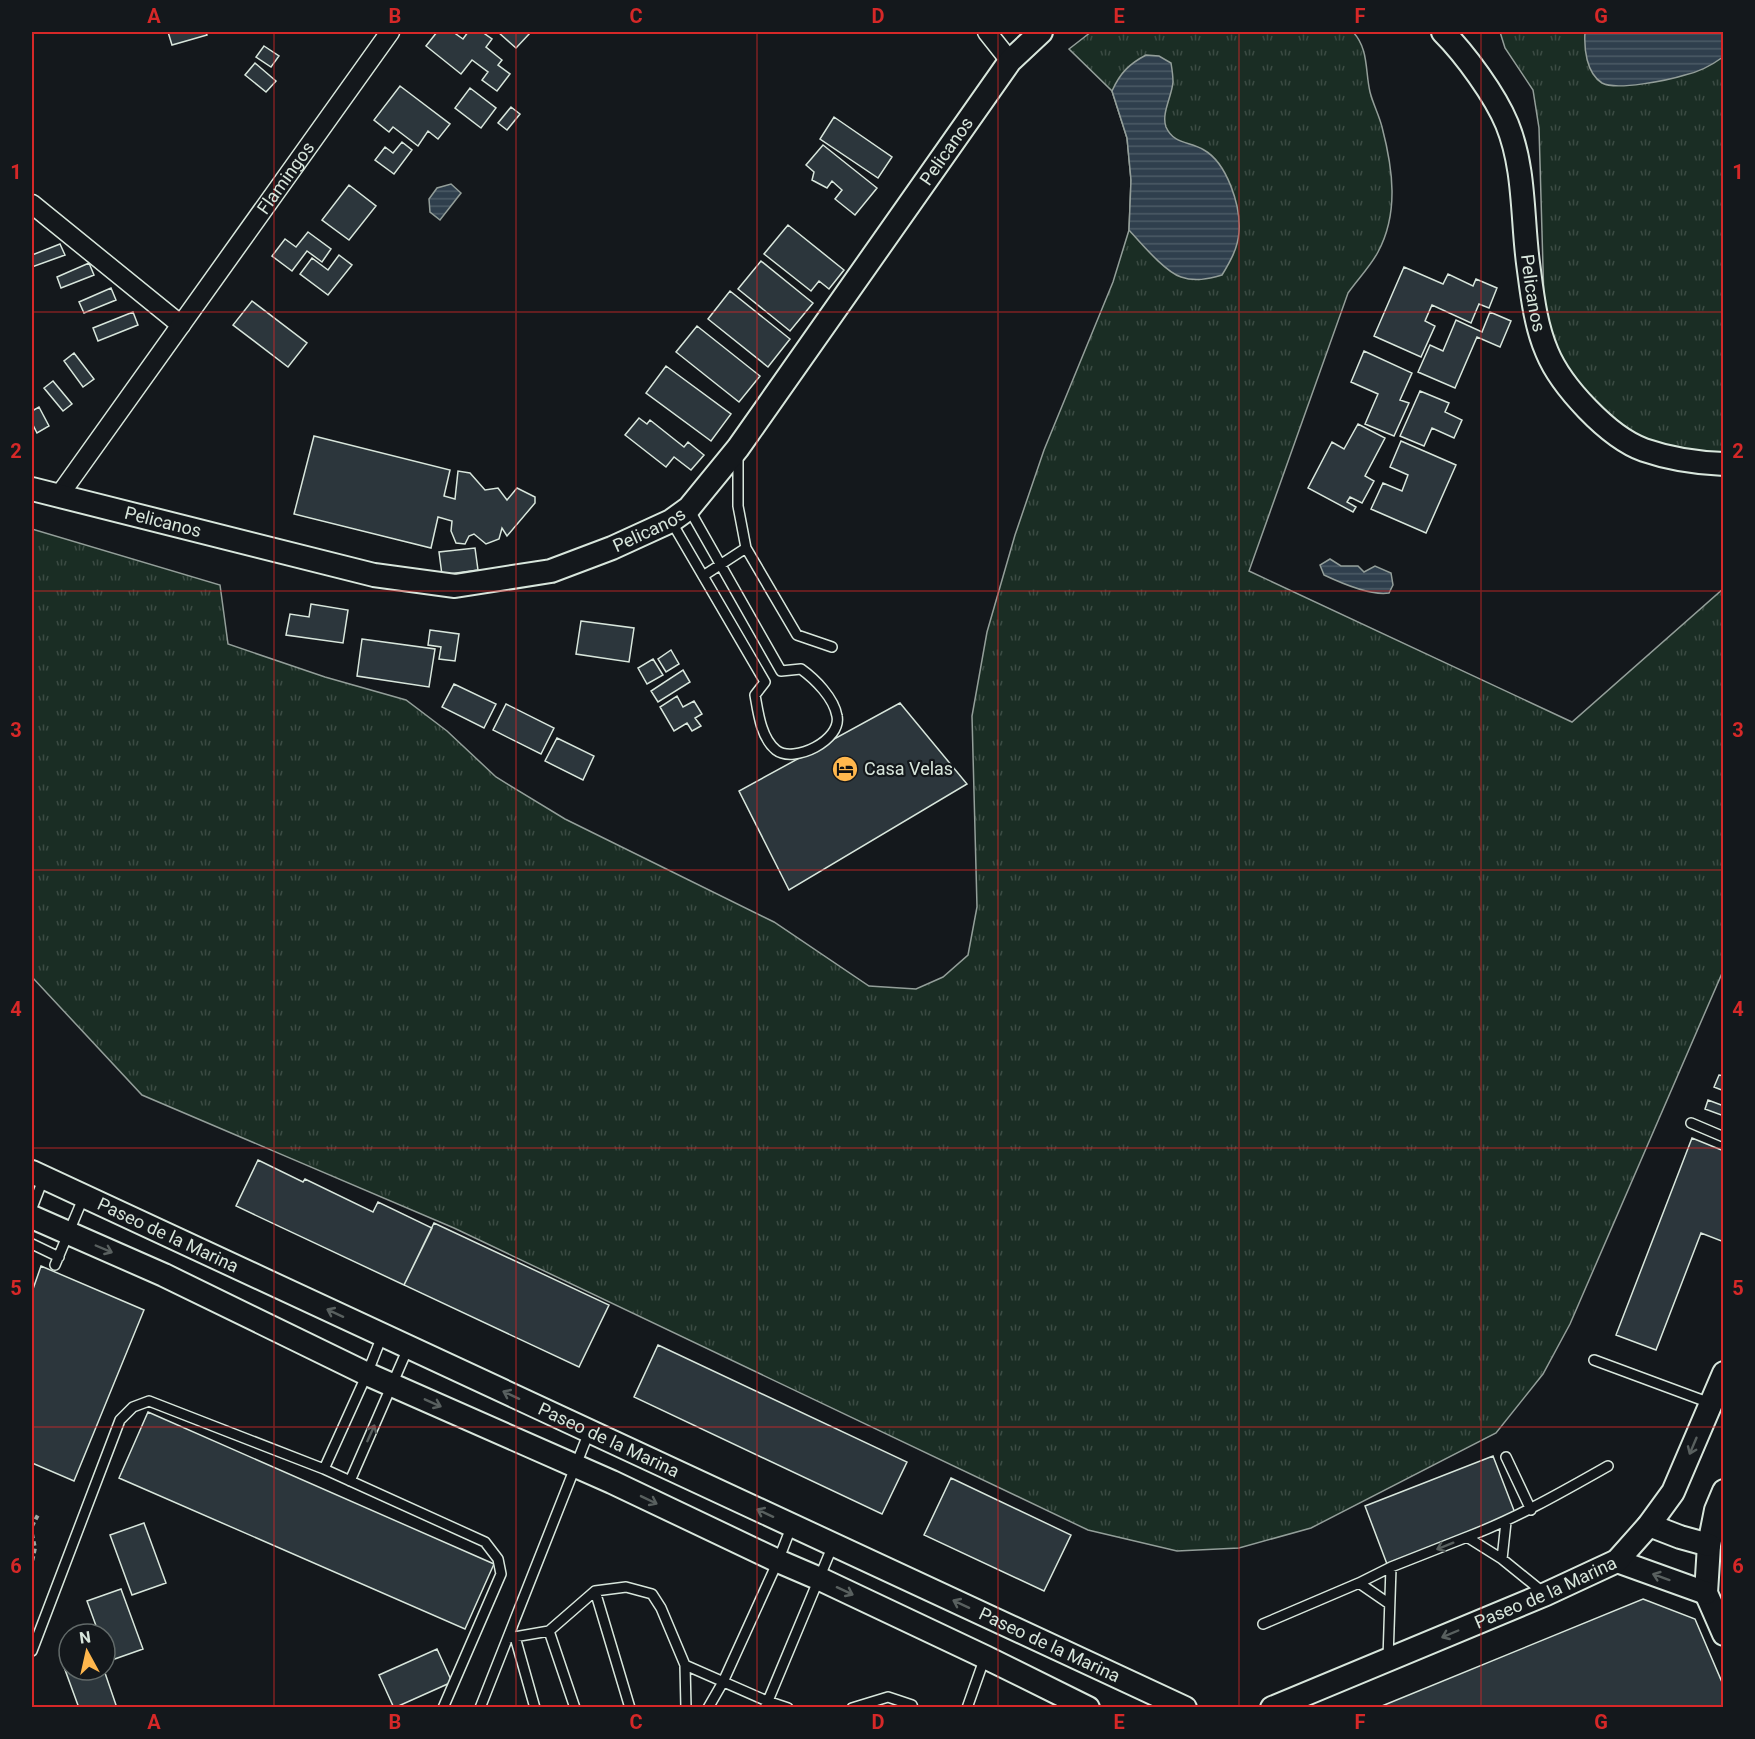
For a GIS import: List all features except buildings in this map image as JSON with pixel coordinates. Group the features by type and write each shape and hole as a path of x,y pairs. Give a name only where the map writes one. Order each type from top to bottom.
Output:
{"street":[{"name":"Flamingos","path":"58,497 390,32"},
{"path":"987,32 1010,61"},
{"name":"Pelicanos","path":"32,489 374,575 455,586 551,572 671,522 689,508 738,448 1010,61 1041,32"},
{"name":"Pelicanos","path":"1443,32 1455,44 1485,86 1507,124 1518,165 1525,211 1528,261 1536,316 1547,353 1571,391 1602,424 1642,449 1693,463 1724,464"},
{"path":"32,204 181,326"},
{"name":"Paseo de la Marina","path":"38,1174 627,1450 1185,1707"},
{"name":"Paseo de la Marina","path":"32,1217 164,1275 367,1374 612,1482 1088,1707"},
{"name":"Paseo de la Marina","path":"1272,1707 1546,1594 1617,1561 1649,1525 1673,1492 1724,1373"},
{"path":"612,1482 627,1450"},
{"path":"1724,1491 1716,1510 1709,1545 1706,1593 1724,1634"},
{"path":"1649,1525 1709,1545"},
{"path":"1617,1561 1706,1593"}],"lane":[{"path":"738,448 738,506 746,548 797,635 832,647"},
{"path":"689,508 781,671"},
{"path":"671,522 765,682"},
{"path":"703,576 746,548"},
{"path":"801,669 816,680 828,696 838,716 836,731 824,742 807,751 791,754 776,750 759,718 755,695 765,682 781,671 801,669"},
{"path":"1691,1123 1724,1137"},
{"path":"32,1208 38,1174"},
{"path":"32,1244 57,1261 84,1196"},
{"path":"324,1469 382,1335"},
{"path":"350,1481 408,1347"},
{"path":"1594,1360 1711,1403"},
{"path":"32,1652 120,1420 133,1407 148,1401 324,1469 485,1542 498,1559 501,1574 443,1707"},
{"path":"480,1707 512,1637 589,1432"},
{"path":"1506,1457 1531,1510"},
{"path":"1263,1624 1391,1567 1506,1522 1608,1466"},
{"path":"1502,1559 1506,1522"},
{"path":"708,1707 723,1682 778,1562 792,1525"},
{"path":"1467,1537 1502,1559 1546,1594"},
{"path":"766,1704 833,1545"},
{"path":"1388,1660 1388,1603 1391,1567"},
{"path":"1359,1583 1388,1603"},
{"path":"512,1637 549,1631 595,1591 626,1587 652,1594 661,1608 685,1665 686,1707"},
{"path":"595,1591 630,1707"},
{"path":"549,1631 574,1707"},
{"path":"512,1637 535,1707"},
{"path":"967,1707 985,1657"},
{"path":"685,1665 766,1704 788,1707"},
{"path":"852,1707 888,1697 913,1707"}],"path":[{"path":"32,1526 39,1513"},
{"path":"32,1534 35,1548 32,1562"}],"green space":[{"path":"1091,32 1353,32 1362,46 1370,92 1381,123 1389,159 1392,191 1389,222 1378,252 1348,293 1249,571 1572,722 1723,589 1723,971 1570,1324 1543,1374 1496,1433 1311,1528 1239,1548 1177,1551 1088,1530 454,1228 142,1095 32,977 32,529 220,585 228,644 325,677 406,700 447,731 496,777 565,819 774,922 869,986 916,989 943,977 968,955 977,907 972,716 987,632 1015,535 1044,450 1113,282 1129,230 1131,180 1127,138 1112,91 1069,49"},
{"path":"1500,32 1723,32 1723,458 1643,440 1587,403 1554,357 1544,302 1539,128 1533,90 1505,48"}],"water":[{"path":"1585,32 1723,32 1723,57 1690,74 1643,84 1609,85 1597,79 1589,67"},
{"path":"1146,55 1159,56 1171,63 1173,82 1165,116 1169,133 1178,140 1199,147 1212,156 1231,186 1238,210 1239,232 1231,260 1222,275 1196,280 1181,277 1168,269 1129,230 1131,180 1127,138 1112,91 1126,70"},
{"path":"451,184 461,193 440,220 430,212 429,199 437,188"},
{"path":"1330,559 1341,566 1358,566 1364,572 1375,566 1391,573 1393,585 1389,593 1374,593 1339,582 1324,575 1320,565"}],"place":[{"name":"Casa Velas","path":"845,769"}]}
